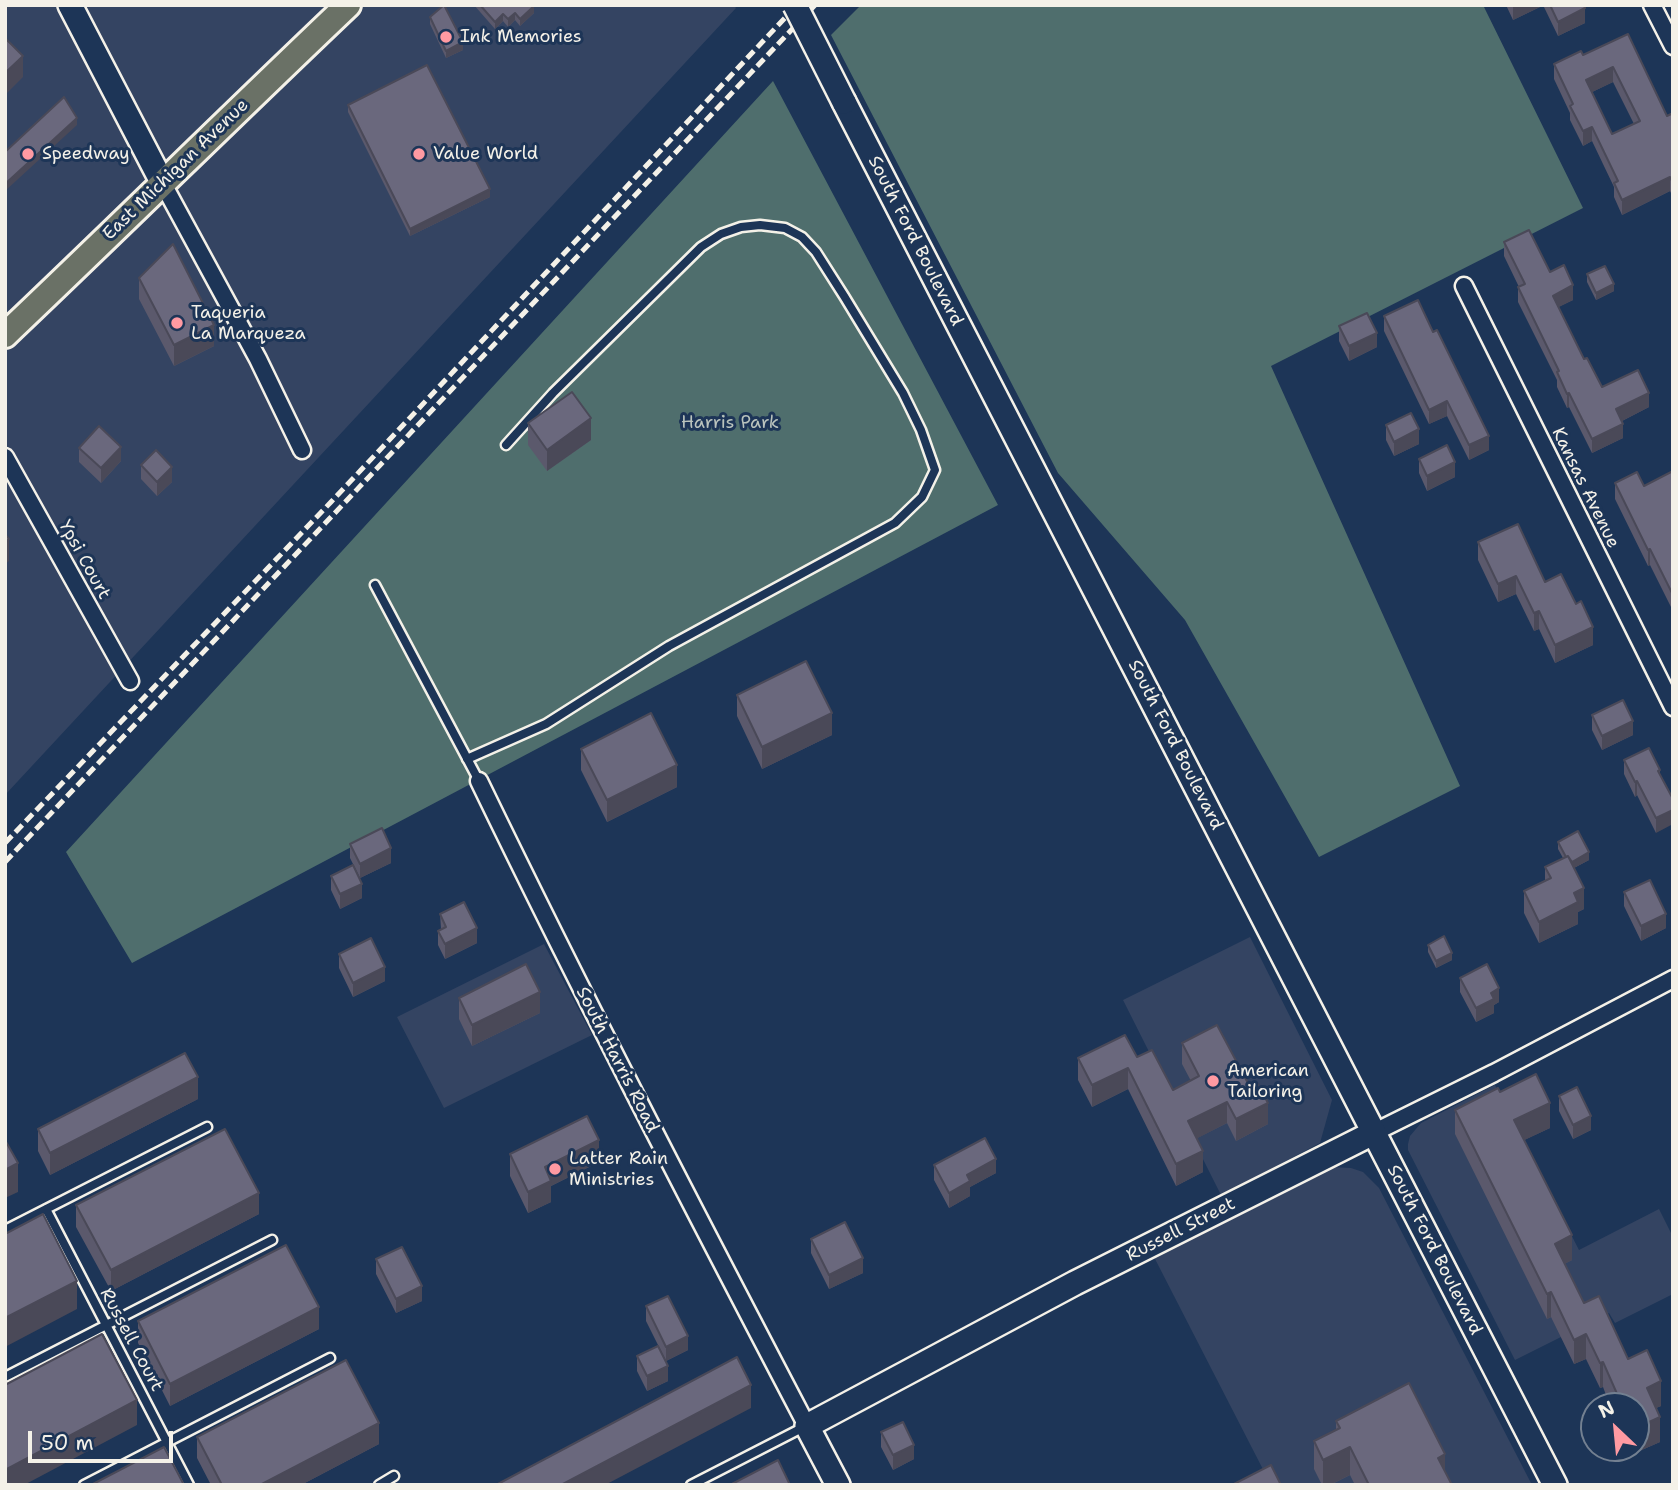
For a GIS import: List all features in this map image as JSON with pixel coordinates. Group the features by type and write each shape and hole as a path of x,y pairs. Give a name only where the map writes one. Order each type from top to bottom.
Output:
{"main road":[{"path":"70,5 162,182"},
{"name":"East Michigan Avenue","path":"5,335 348,5"},
{"name":"South Ford Boulevard","path":"794,5 1555,1485"},
{"name":"Russell Street","path":"807,1426 1075,1283 1373,1133"},
{"name":"South Harris Road","path":"807,1426 838,1485"}],"street":[{"path":"1652,5 1673,46"},
{"path":"162,182 258,359 302,450"},
{"name":"Kansas Avenue","path":"1464,286 1673,707"},
{"name":"Ypsi Court","path":"5,457 130,681"},
{"name":"South Harris Road","path":"478,781 550,927 807,1426"},
{"name":"Russell Street","path":"1373,1133 1673,979"}],"lane":[{"path":"467,759 547,724 669,646 895,523 922,497 935,470 921,430 903,393 816,252 802,237 785,228 760,225 721,234 701,247 553,393 506,445"},
{"path":"375,585 478,781"},
{"path":"5,1230 207,1127"},
{"name":"Russell Court","path":"46,1209 189,1485"},
{"path":"5,1377 272,1240"},
{"path":"84,1485 330,1358"},
{"name":"Russell Street","path":"691,1485 807,1426"},
{"path":"379,1485 394,1476"}],"shaded area":[{"path":"5,5 734,5 736,8 5,795"},
{"path":"1250,937 1332,1100 1320,1143 1221,1195 1123,1000"},
{"path":"544,944 592,1035 444,1108 397,1017"},
{"path":"1495,1085 1579,1250 1659,1209 1673,1237 1673,1294 1615,1323 1609,1313 1515,1360 1408,1150 1410,1136 1421,1123"},
{"path":"1331,1167 1363,1172 1379,1188 1532,1485 1271,1485 1154,1257"}],"green space":[{"path":"861,5 1483,5 1583,208 1271,366 1460,786 1319,857 1185,620 1058,473 831,35"},
{"name":"Harris Park","path":"773,81 998,505 132,963 66,852"}],"building":[{"name":"Ink Memories","path":"444,5 463,42 446,51 430,17"},
{"path":"480,5 534,6 520,19 515,13 508,19 503,14 495,22"},
{"path":"1550,5 1584,5 1585,8 1558,22"},
{"path":"1628,34 1667,116 1671,114 1673,117 1673,183 1670,177 1622,200 1614,183 1618,181 1592,127 1583,131 1554,64 1581,51 1583,55","holes":["1613,67 1640,121 1612,134 1586,80"]},
{"path":"5,38 23,56 5,73"},
{"name":"Value World","path":"427,65 490,189 410,229 348,105"},
{"path":"64,97 77,118 5,184 5,152"},
{"path":"1529,230 1550,272 1564,265 1573,285 1553,296 1584,359 1587,358 1602,387 1638,370 1649,393 1616,409 1623,424 1592,439 1569,393 1567,394 1557,372 1559,371 1518,287 1525,284 1504,242"},
{"name":"Taqueria La Marqueza","path":"173,244 214,325 174,345 139,278"},
{"path":"1605,266 1614,284 1596,293 1587,274"},
{"path":"1418,300 1433,332 1437,330 1489,436 1469,445 1447,401 1429,410 1384,316"},
{"path":"1367,313 1377,333 1349,346 1339,326"},
{"path":"572,392 591,418 547,450 528,423"},
{"path":"1411,413 1419,429 1394,442 1386,425"},
{"path":"99,426 121,447 101,468 79,448"},
{"path":"1447,445 1455,462 1427,476 1419,459"},
{"path":"156,450 172,467 157,482 141,465"},
{"path":"1673,471 1673,595 1615,483 1637,472 1644,486"},
{"path":"1518,524 1545,582 1561,574 1576,604 1581,601 1593,627 1555,645 1539,611 1534,613 1516,576 1498,584 1478,542"},
{"path":"806,661 832,713 762,747 737,695"},
{"path":"1623,700 1633,721 1602,736 1592,715"},
{"path":"651,713 677,765 607,800 581,749"},
{"path":"1649,748 1673,799 1673,810 1656,818 1624,760"},
{"path":"382,828 391,848 360,864 350,844"},
{"path":"1578,831 1589,852 1572,862 1558,842"},
{"path":"1568,856 1584,888 1574,893 1578,902 1539,922 1524,891 1551,878 1545,867"},
{"path":"353,865 362,884 340,894 331,876"},
{"path":"1650,880 1666,914 1641,926 1624,892"},
{"path":"464,902 477,928 445,944 438,931 446,927 440,914"},
{"path":"1444,936 1452,953 1436,961 1428,945"},
{"path":"371,938 385,967 353,983 339,954"},
{"path":"526,964 540,992 472,1025 459,998"},
{"path":"1487,964 1499,988 1491,993 1494,999 1476,1008 1460,978"},
{"path":"1217,1025 1250,1087 1257,1083 1268,1103 1236,1119 1227,1102 1188,1121 1203,1151 1176,1164 1128,1068 1092,1085 1078,1058 1125,1035 1137,1057 1152,1050 1173,1090 1199,1076 1182,1043"},
{"path":"185,1053 198,1077 50,1153 38,1129"},
{"path":"1536,1074 1550,1103 1514,1120 1572,1235 1555,1244 1584,1303 1599,1296 1628,1359 1647,1350 1661,1381 1647,1388 1649,1392 1616,1392 1603,1362 1600,1363 1586,1334 1574,1340 1551,1292 1547,1294 1455,1110 1498,1088 1500,1092"},
{"path":"1577,1087 1591,1116 1573,1125 1559,1096"},
{"path":"587,1116 599,1140 545,1167 551,1181 528,1192 510,1154"},
{"path":"225,1129 259,1193 111,1270 76,1205"},
{"path":"985,1138 996,1159 967,1175 970,1181 949,1193 934,1165"},
{"path":"5,1140 18,1163 5,1170"},
{"path":"43,1214 77,1281 5,1318 5,1234"},
{"path":"845,1222 863,1258 829,1275 811,1239"},
{"path":"286,1245 319,1307 170,1384 138,1321"},
{"path":"402,1247 422,1286 396,1299 376,1259"},
{"path":"668,1296 688,1336 666,1347 646,1306"},
{"path":"102,1334 137,1400 5,1470 5,1385"},
{"path":"658,1346 668,1366 647,1376 637,1356"},
{"path":"737,1357 751,1385 561,1485 496,1485"},
{"path":"346,1360 379,1423 260,1485 222,1485 197,1437"},
{"path":"1409,1383 1445,1454 1438,1458 1452,1485 1369,1485 1350,1447 1323,1460 1314,1441 1340,1428 1336,1421"},
{"path":"1650,1395 1660,1417 1650,1422"},
{"path":"903,1422 914,1445 893,1455 881,1432"},
{"path":"164,1447 184,1485 91,1485"},
{"path":"778,1460 790,1485 730,1485"},
{"path":"1271,1465 1281,1485 1232,1485"}],"railway":[{"path":"5,843 331,502 797,5"},
{"path":"5,862 815,5"}],"place":[{"name":"Ink Memories","path":"446,37"},
{"name":"Speedway","path":"28,154"},
{"name":"Value World","path":"419,154"},
{"name":"Taqueria La Marqueza","path":"177,323"},
{"name":"American Tailoring","path":"1213,1081"},
{"name":"Latter Rain Ministries","path":"555,1169"}]}
